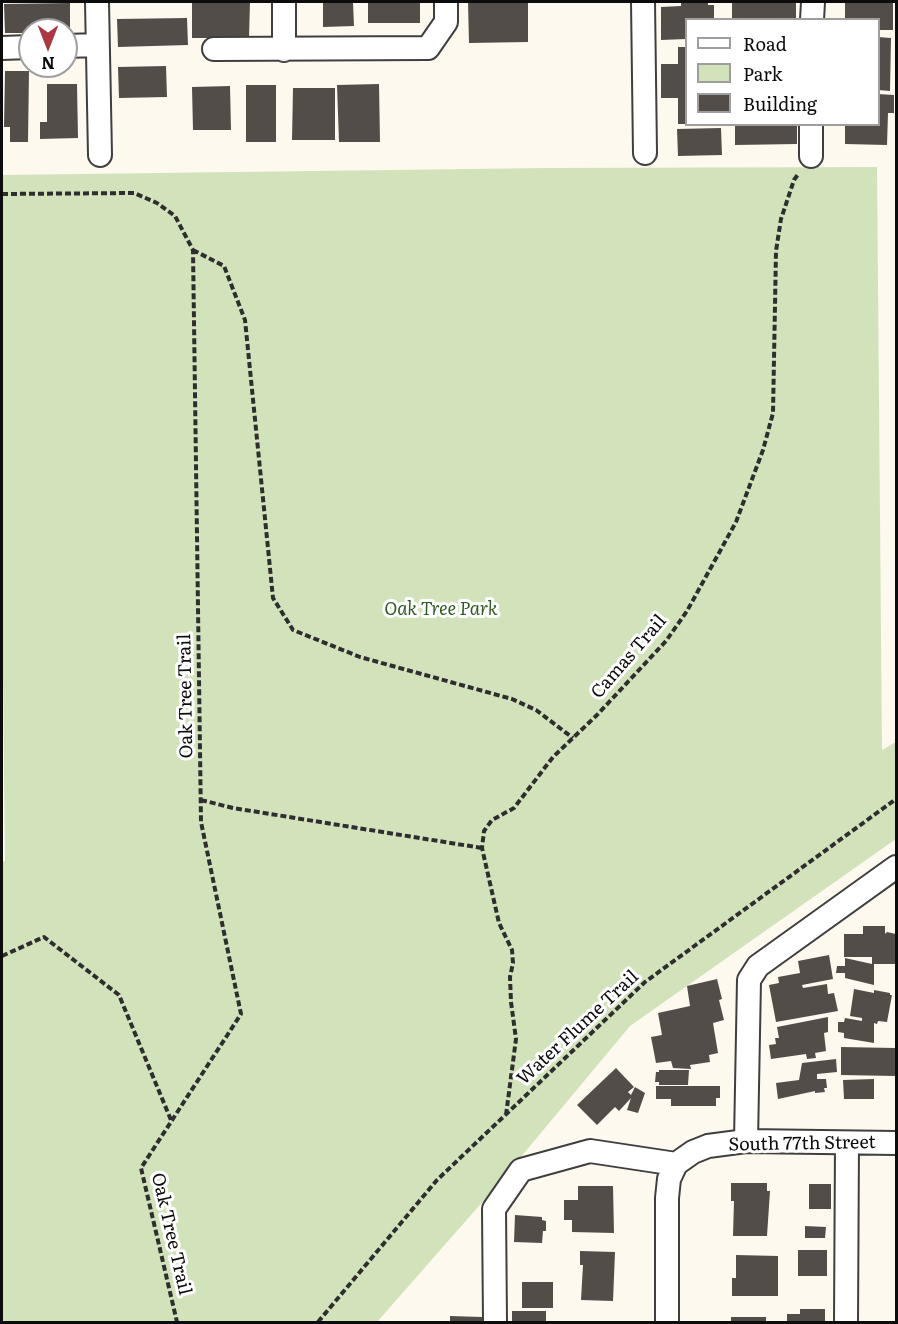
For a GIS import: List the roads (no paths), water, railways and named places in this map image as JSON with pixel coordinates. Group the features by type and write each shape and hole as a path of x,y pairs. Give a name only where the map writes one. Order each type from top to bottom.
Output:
{"street":[{"path":"97,2 100,155"},
{"path":"284,2 284,50"},
{"path":"214,50 428,48 446,22 447,2"},
{"path":"643,2 645,153"},
{"path":"813,2 813,18"},
{"path":"78,46 97,45"},
{"path":"2,48 18,47"},
{"path":"811,126 811,156"},
{"path":"747,1141 749,980 758,966 897,867"},
{"name":"South 77th Street","path":"676,1164 693,1152 708,1146 747,1141 897,1143"},
{"path":"846,1323 847,1143"},
{"path":"495,1323 494,1209 521,1170 590,1151 676,1164 669,1179 667,1198 667,1323"}],"park label":[{"name":"Oak Tree Park","path":"441,610"}]}
